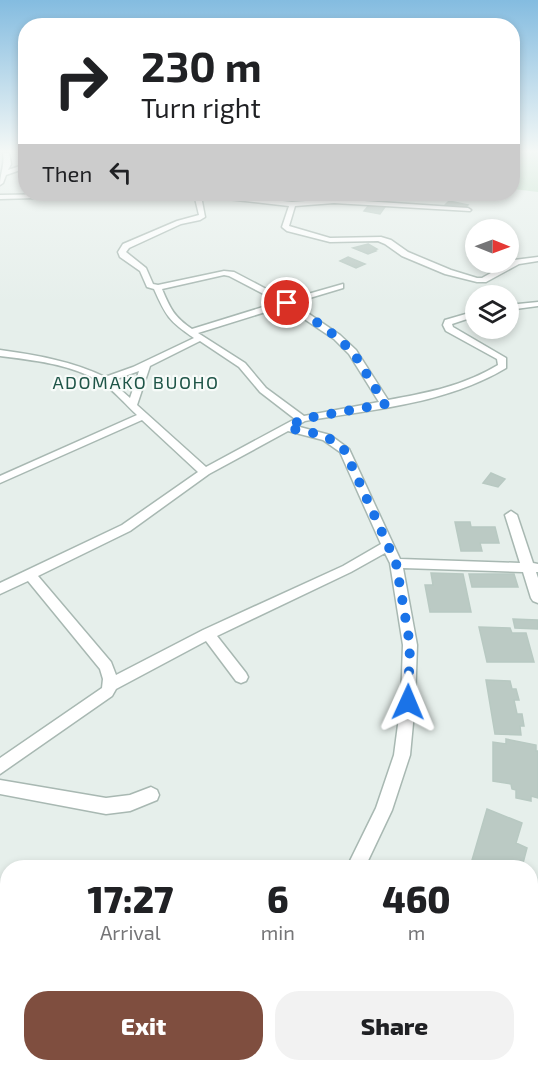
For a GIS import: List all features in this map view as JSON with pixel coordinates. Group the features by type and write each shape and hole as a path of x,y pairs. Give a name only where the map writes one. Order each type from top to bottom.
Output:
{"street":[{"path":"201,203 203,211 202,216 198,219 179,222 126,246 122,252 143,270 150,285 157,288 224,273 231,274 287,303 330,332 353,352 385,404"},
{"path":"282,203 307,203"},
{"path":"363,203 468,210"},
{"path":"292,204 285,227 289,230 330,240 378,239 388,242 405,254 448,272 477,280 483,280 517,262 538,259"},
{"path":"104,380 146,364 196,335 340,286"},
{"path":"157,288 168,312 176,322 242,365 263,390 302,419"},
{"path":"519,307 538,304"},
{"path":"465,317 448,322 447,325 449,329 465,338"},
{"path":"0,589 126,528 205,472 302,419 443,393 483,378 503,366 501,358 467,339"},
{"path":"0,353 19,354 60,364 83,370 104,380 205,472"},
{"path":"132,405 146,364"},
{"path":"0,480 144,416"},
{"path":"288,428 326,437 339,444 345,451 396,563 410,645 408,702 402,755 384,810 359,860"},
{"path":"511,515 533,568 538,598"},
{"path":"110,685 208,634 347,569 388,546"},
{"path":"396,563 533,568"},
{"path":"0,767 107,692 110,685 110,675 106,666 30,575"},
{"path":"208,634 241,677"},
{"path":"0,787 106,806 130,803 151,795"}],"building":[{"path":"458,203 468,205 464,209 445,205"},
{"path":"369,205 385,207 380,214 364,211"},
{"path":"368,244 377,249 374,250 376,251 368,254 353,248"},
{"path":"348,257 365,264 356,268 340,261"},
{"path":"491,473 505,479 498,487 483,483"},
{"path":"455,522 470,522 471,527 495,527 499,543 480,543 482,551 461,551"},
{"path":"431,573 463,574 471,612 430,612 425,585 433,585"},
{"path":"469,574 514,574 518,587 472,587"},
{"path":"513,619 538,620 538,629 515,628"},
{"path":"479,627 510,628 512,633 526,633 534,662 487,662"},
{"path":"486,680 510,681 512,689 516,689 519,700 514,700 517,714 522,714 524,726 520,726 521,735 495,734"},
{"path":"506,739 536,745 538,798 531,796 531,801 516,798 516,790 512,789 511,784 493,781 493,742 506,744"},
{"path":"487,809 522,823 516,843 527,848 524,860 472,860"}],"district":[{"name":"ADOMAKO BUOHO","path":"136,382"}],"route":[{"path":"287,303 327,329 353,352 385,404 302,419 288,428 326,437 339,444 345,451 396,563 410,645 408,702"}]}
